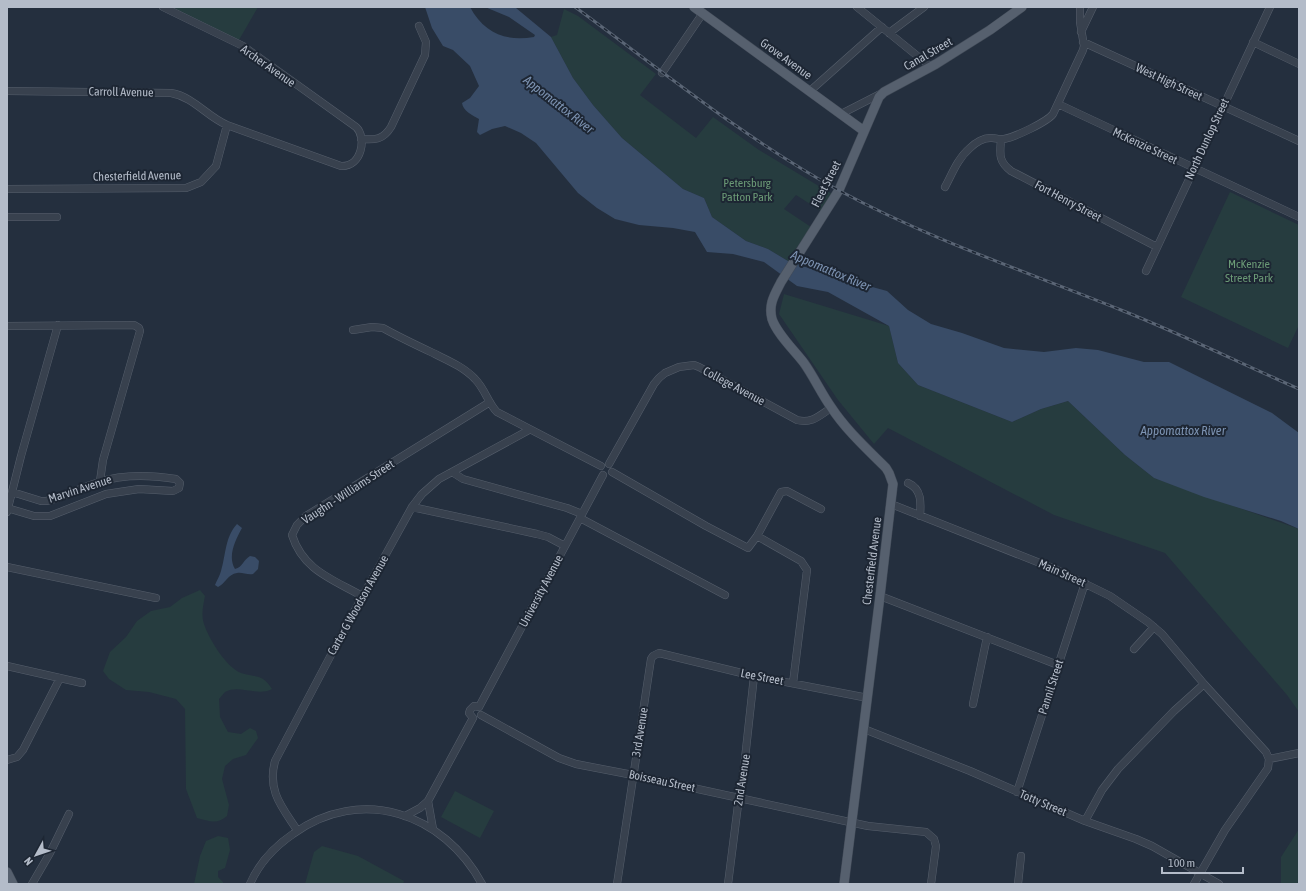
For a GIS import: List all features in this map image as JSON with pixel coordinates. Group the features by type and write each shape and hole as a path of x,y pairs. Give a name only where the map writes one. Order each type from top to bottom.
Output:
{"main road":[{"name":"Grove Avenue","path":"694,7 864,131"},
{"name":"Canal Street","path":"884,92 931,66 983,34 1022,7"},
{"name":"Fleet Street","path":"781,282 839,190 879,97 884,92"},
{"name":"Chesterfield Avenue","path":"781,282 773,297 771,305 774,324 803,362 831,408 854,437 889,473 893,484 868,698 844,884"},
{"path":"7,872 13,884"}],"street":[{"name":"Archer Avenue","path":"163,7 247,49 356,127 361,134 361,139"},
{"path":"857,7 931,66"},
{"path":"889,33 924,7"},
{"path":"946,187 961,159 971,147 984,139 1010,138 1046,121 1053,114 1083,50 1084,42 1081,32 1080,7"},
{"path":"1081,32 1093,7"},
{"name":"North Dunlop Street","path":"1146,271 1270,7"},
{"path":"662,72 703,13"},
{"path":"361,139 377,139 388,133 425,55 426,42 420,26"},
{"path":"810,91 882,27"},
{"name":"West High Street","path":"1084,42 1299,141"},
{"path":"1253,42 1299,64"},
{"name":"Carroll Avenue","path":"7,91 171,93 183,96 192,101 226,125 342,166 349,166 356,161 360,151 361,139"},
{"name":"Canal Street","path":"841,114 884,92"},
{"name":"McKenzie Street","path":"1058,104 1193,169 1299,217"},
{"name":"Chesterfield Avenue","path":"7,189 186,188 201,182 216,166 226,125"},
{"name":"Fort Henry Street","path":"1001,139 1001,160 1011,171 1157,247"},
{"path":"7,217 57,217"},
{"path":"7,326 134,325 139,328 140,331 104,460 100,481"},
{"path":"7,510 58,326"},
{"path":"353,330 372,327 383,328 469,373 483,387 493,408 497,412 529,430 601,466"},
{"name":"College Avenue","path":"609,464 654,384 665,373 679,367 694,365 699,367 797,420 805,422 810,421 831,408"},
{"name":"Vaughn - Williams Street","path":"362,596 315,570 305,561 292,535 297,525 306,516 490,402"},
{"name":"Carter G Woodson Avenue","path":"297,830 274,793 272,778 275,761 362,596 412,507 430,486 439,479 529,430"},
{"path":"601,466 606,463 609,464 613,468 612,472"},
{"path":"601,466 600,471 603,475 608,476 612,472"},
{"path":"452,472 463,479 567,508 725,595"},
{"path":"612,472 706,526 748,548 757,536 781,492 787,491 821,508"},
{"name":"University Avenue","path":"405,816 420,808 428,801 473,718 469,713 470,710 474,706 479,706 603,475"},
{"name":"Marvin Avenue","path":"7,510 34,516 50,516 106,494 139,489 176,491 180,486 176,479 127,476 100,481 46,501 41,501 12,492"},
{"path":"908,483 918,491 921,504 920,516"},
{"name":"Main Street","path":"891,504 1014,552 1110,596 1154,626 1170,643 1183,661 1266,752 1269,759"},
{"path":"412,507 537,534 548,537 565,546"},
{"path":"757,536 801,561 807,570 794,683"},
{"path":"7,567 156,598"},
{"name":"Pannil Street","path":"1017,792 1084,583"},
{"path":"880,596 1058,665"},
{"path":"1134,649 1154,626"},
{"path":"973,704 987,637"},
{"name":"Lee Street","path":"656,655 659,654 754,676 868,698"},
{"name":"3rd Avenue","path":"617,884 651,659 656,655"},
{"path":"7,666 82,683"},
{"name":"2nd Avenue","path":"728,884 747,747 754,676"},
{"path":"7,760 17,757 23,750 60,678"},
{"path":"1085,821 1102,790 1118,769 1174,711 1204,684"},
{"path":"473,718 477,719 481,715 482,711 479,706"},
{"name":"Boisseau Street","path":"481,715 559,758 576,764 739,797 851,822 886,828 926,832 932,836 936,846 931,884"},
{"name":"Totty Street","path":"864,729 970,771 1085,821 1136,839 1152,846 1219,884"},
{"path":"1194,884 1225,830 1268,768 1269,759 1299,753"},
{"path":"428,801 433,829"},
{"path":"250,884 266,857 297,830 317,820 352,810 375,810 405,816 421,822 433,829 461,853 473,868 482,884"},
{"path":"32,884 50,853 69,814"},
{"path":"1018,884 1021,856"}],"green space":[{"path":"172,7 258,7 239,40"},
{"name":"Petersburg Patton Park","path":"564,9 578,16 656,74 640,95 696,138 713,117 759,150 832,194 821,211 796,195 784,209 811,227 788,261 768,249 746,241 712,217 704,198 683,189 622,138 593,105 573,78 551,37 557,35"},
{"name":"McKenzie Street Park","path":"1230,192 1299,225 1299,325 1288,348 1181,297"},
{"path":"784,294 889,326 898,363 918,385 1012,422 1041,409 1068,401 1125,455 1154,478 1299,529 1299,712 1287,695 1165,553 1054,515 888,428 874,444 838,400 779,314"},
{"path":"200,590 205,596 202,614 204,624 210,637 224,659 235,670 241,673 262,678 272,689 261,692 236,689 230,690 225,692 219,699 220,717 228,732 241,734 250,728 256,731 258,738 246,755 233,759 225,766 222,779 229,805 227,816 220,821 209,821 197,818 186,789 185,709 176,699 149,692 126,690 109,679 103,671 110,652 126,637 137,621 151,611 170,607 182,598"},
{"path":"455,791 494,811 480,838 441,817"},
{"path":"1299,829 1299,884 1281,884 1281,857"},
{"path":"218,836 228,838 230,850 225,868 218,871 218,877 223,884 194,884 200,856 206,841"},
{"path":"322,846 358,856 404,881 403,884 305,884 314,852"}],"water":[{"name":"Appomattox River","path":"425,7 470,7 482,23 497,34 514,38 534,37 535,35 509,17 485,7 516,8 551,37 573,78 593,105 622,138 683,189 704,198 712,217 746,241 768,249 788,261 832,276 887,291 908,310 931,324 1004,348 1044,352 1076,348 1098,350 1144,362 1169,362 1272,413 1299,433 1299,529 1281,521 1204,497 1154,478 1125,455 1068,401 1041,409 1012,422 918,385 898,363 889,326 828,292 797,286 764,262 733,254 707,252 695,232 673,228 639,225 615,219 597,208 578,193 536,143 521,133 505,126 492,129 480,135 477,132 479,119 466,111 462,103 470,98 479,86 470,66 453,50 443,46 432,28"},
{"path":"237,524 242,528 235,542 232,553 235,569 240,567 250,556 255,557 259,561 258,569 253,574 234,574 218,587 215,585 221,571 228,540"}],"railway":[{"path":"575,7 737,127 805,171 840,191 943,240 1143,319 1299,389"}]}
